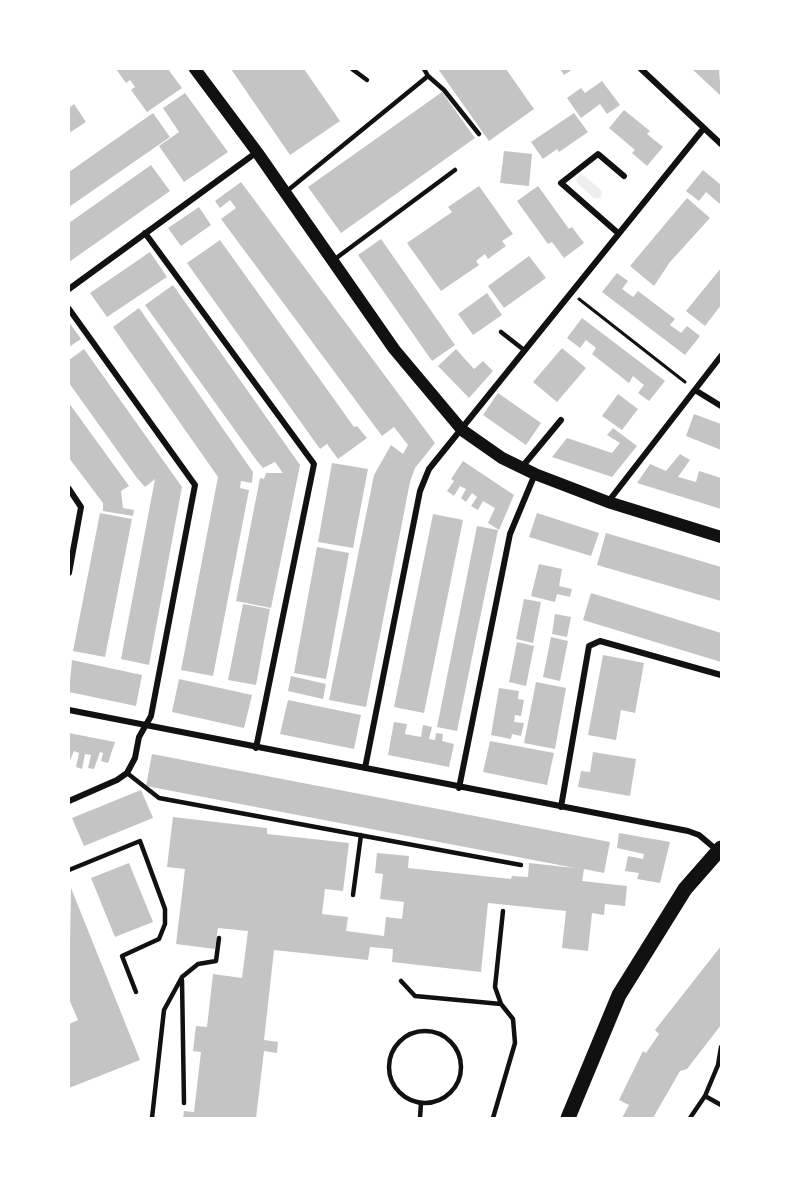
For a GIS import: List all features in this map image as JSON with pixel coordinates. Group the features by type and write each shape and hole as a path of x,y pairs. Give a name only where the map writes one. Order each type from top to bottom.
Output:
{"main road":[{"path":"195,69 257,152 394,349 462,430 502,458 535,474 608,502 721,537"},
{"path":"568,1118 619,995 685,889 720,850"}],"street":[{"path":"641,69 721,144"},
{"path":"365,768 420,490 429,469 704,128"},
{"path":"69,289 257,152"},
{"path":"618,233 561,183 598,154 624,176"},
{"path":"145,233 314,464 256,748"},
{"path":"69,309 195,485 151,716 139,737 135,758 126,773 69,801"},
{"path":"608,502 721,356"},
{"path":"695,390 721,406"},
{"path":"522,467 561,420"},
{"path":"459,788 510,534 535,474"},
{"path":"69,489 81,507 69,573"},
{"path":"561,807 589,646 600,640 721,675"},
{"path":"69,710 144,727 688,831 699,835 720,850"}],"lane":[{"path":"352,69 367,80"},
{"path":"424,69 479,134"},
{"path":"285,193 428,76"},
{"path":"333,261 455,170"},
{"path":"501,332 524,350"},
{"path":"126,773 159,798 521,865"},
{"path":"353,896 361,835"},
{"path":"69,870 140,841 165,909 165,924 159,939 122,956 136,992"},
{"path":"493,1118 515,1043 513,1019 501,1004 495,987 503,911"},
{"path":"152,1118 164,1010 182,977 198,964 216,961 219,938"},
{"path":"182,977 184,1103"},
{"path":"401,981 415,996 501,1004"},
{"path":"430,1031 442,1035 452,1043 461,1066 459,1078 453,1089 439,1100 421,1103 400,1094 389,1074 389,1062 399,1042 408,1035 430,1031"},
{"path":"690,1118 705,1096 718,1065 721,1047"},
{"path":"705,1096 721,1106"},
{"path":"420,1118 421,1103"}],"path":[{"path":"570,293 695,390"}],"shaded area":[{"path":"581,173 602,191 601,198 594,198 578,184 576,179"}],"building":[{"path":"116,69 168,69 182,88 147,112 131,90 135,87 130,80 126,83"},
{"path":"231,69 304,69 340,121 290,155"},
{"path":"438,69 506,69 534,109 489,141"},
{"path":"560,69 573,69 564,75"},
{"path":"692,69 719,69 721,96"},
{"path":"602,81 620,105 607,114 600,104 581,118 567,98 581,88 585,93"},
{"path":"442,92 475,138 341,233 308,187"},
{"path":"185,93 228,152 184,182 159,146 179,132 163,108"},
{"path":"74,104 86,122 69,133 69,108"},
{"path":"624,110 650,131 647,134 663,147 647,166 632,153 635,150 609,128"},
{"path":"153,113 170,137 69,207 69,172"},
{"path":"574,113 588,132 559,152 557,149 543,159 531,142"},
{"path":"504,151 532,154 529,186 500,183"},
{"path":"151,165 170,191 69,262 69,223"},
{"path":"703,170 721,185 721,205 706,192 699,201 686,191"},
{"path":"241,182 435,443 415,468 410,482 366,707 329,700 374,475 391,445 403,454 408,445 394,427 382,436 221,219 236,208 230,200 220,208 215,201"},
{"path":"479,186 513,234 502,241 506,246 488,259 485,254 476,261 479,265 441,291 407,243 452,212 448,207"},
{"path":"538,186 569,229 572,227 584,243 564,258 552,242 548,244 517,201"},
{"path":"687,198 710,218 670,262 654,286 630,266"},
{"path":"199,207 211,225 181,246 168,228"},
{"path":"381,239 455,345 432,361 358,255"},
{"path":"220,240 354,427 357,426 367,438 338,459 327,444 320,449 187,263"},
{"path":"150,252 167,277 107,317 90,293"},
{"path":"529,256 546,278 504,308 488,286"},
{"path":"721,268 721,305 705,326 686,311"},
{"path":"617,273 628,281 622,289 633,297 638,291 675,319 670,325 681,333 687,326 700,336 685,355 602,292"},
{"path":"173,285 300,465 271,608 236,601 260,478 264,479 266,473 283,473 275,462 263,468 257,461 145,305"},
{"path":"487,293 502,315 473,335 458,314"},
{"path":"139,308 253,472 252,483 241,481 240,488 249,490 213,676 181,670 218,477 113,327"},
{"path":"582,318 665,381 649,401 638,393 644,385 633,376 629,383 592,354 596,348 586,340 580,348 567,338"},
{"path":"69,322 81,339 69,347"},
{"path":"562,348 586,368 557,402 533,382"},
{"path":"84,349 182,487 149,665 121,659 155,479 145,487 69,383 69,360"},
{"path":"456,349 474,369 483,361 493,371 469,398 438,366"},
{"path":"498,393 541,423 526,445 483,415"},
{"path":"618,394 638,409 622,430 602,416"},
{"path":"69,403 129,486 121,491 123,508 134,510 133,516 103,511 103,503 69,458"},
{"path":"694,414 721,424 721,450 686,436"},
{"path":"613,428 637,446 612,477 552,457 567,438 612,453 620,443 607,435"},
{"path":"680,454 690,460 678,477 696,482 699,471 721,478 721,509 637,483 650,464 666,471"},
{"path":"463,461 514,495 499,530 488,523 495,508 483,501 478,510 471,506 477,497 472,493 466,502 461,498 466,489 460,486 454,496 447,491 454,481 451,479"},
{"path":"332,463 368,469 353,548 318,542"},
{"path":"100,513 132,519 105,657 73,651"},
{"path":"537,513 599,533 591,556 529,537"},
{"path":"433,514 463,520 424,713 394,707"},
{"path":"477,526 498,530 457,731 437,727"},
{"path":"606,533 721,567 721,601 597,565"},
{"path":"317,547 349,553 326,679 294,673"},
{"path":"539,564 562,569 559,586 572,589 570,597 557,594 555,602 531,596"},
{"path":"591,593 721,633 721,662 583,620"},
{"path":"524,599 541,602 533,643 516,639"},
{"path":"243,604 270,609 256,685 228,680"},
{"path":"555,614 571,617 567,637 552,634"},
{"path":"551,637 568,641 560,681 543,677"},
{"path":"517,642 534,646 526,686 509,682"},
{"path":"603,655 644,663 635,713 621,710 616,740 588,735"},
{"path":"72,660 142,675 136,706 69,692"},
{"path":"291,676 326,684 323,699 288,691"},
{"path":"179,679 252,695 244,728 172,712"},
{"path":"536,682 566,688 555,749 524,743"},
{"path":"499,688 519,691 518,699 524,700 521,716 515,715 514,722 524,723 521,736 512,734 511,739 491,735"},
{"path":"288,700 361,715 354,749 280,734"},
{"path":"394,722 407,724 405,734 421,737 423,725 432,727 429,739 435,740 436,733 443,734 442,741 454,744 449,767 388,755"},
{"path":"69,733 115,742 108,763 101,761 103,753 100,752 94,769 88,768 91,755 85,754 82,769 76,767 79,753 74,751 69,763"},
{"path":"490,741 554,753 547,785 483,772"},
{"path":"593,752 636,759 630,796 578,787 581,771 590,772"},
{"path":"152,754 610,842 604,873 584,869 582,881 627,886 625,906 605,904 604,915 592,913 588,951 562,948 566,911 488,903 481,972 392,962 393,949 370,947 368,960 274,950 264,1040 278,1042 277,1053 264,1051 256,1118 183,1118 184,1111 194,1112 201,1052 193,1051 196,1026 207,1027 213,974 242,978 248,931 218,928 215,949 176,944 185,869 167,867 173,817 267,828 267,834 349,843 343,891 325,889 322,914 348,917 346,931 384,936 386,917 402,919 404,902 380,899 383,874 375,873 377,853 409,856 408,868 511,879 512,876 528,877 529,863 575,868 146,786"},
{"path":"141,790 153,818 84,846 72,818"},
{"path":"619,833 670,842 660,883 637,879 639,873 625,871 628,856 643,859 644,854 617,848"},
{"path":"129,863 153,922 115,937 91,878"},
{"path":"71,888 140,1060 69,1088 69,1024 78,1020 69,999"},
{"path":"721,946 721,1025 687,1069 680,1071 653,1118 622,1118 629,1105 619,1100 643,1051 646,1053 659,1034 655,1030"}]}
